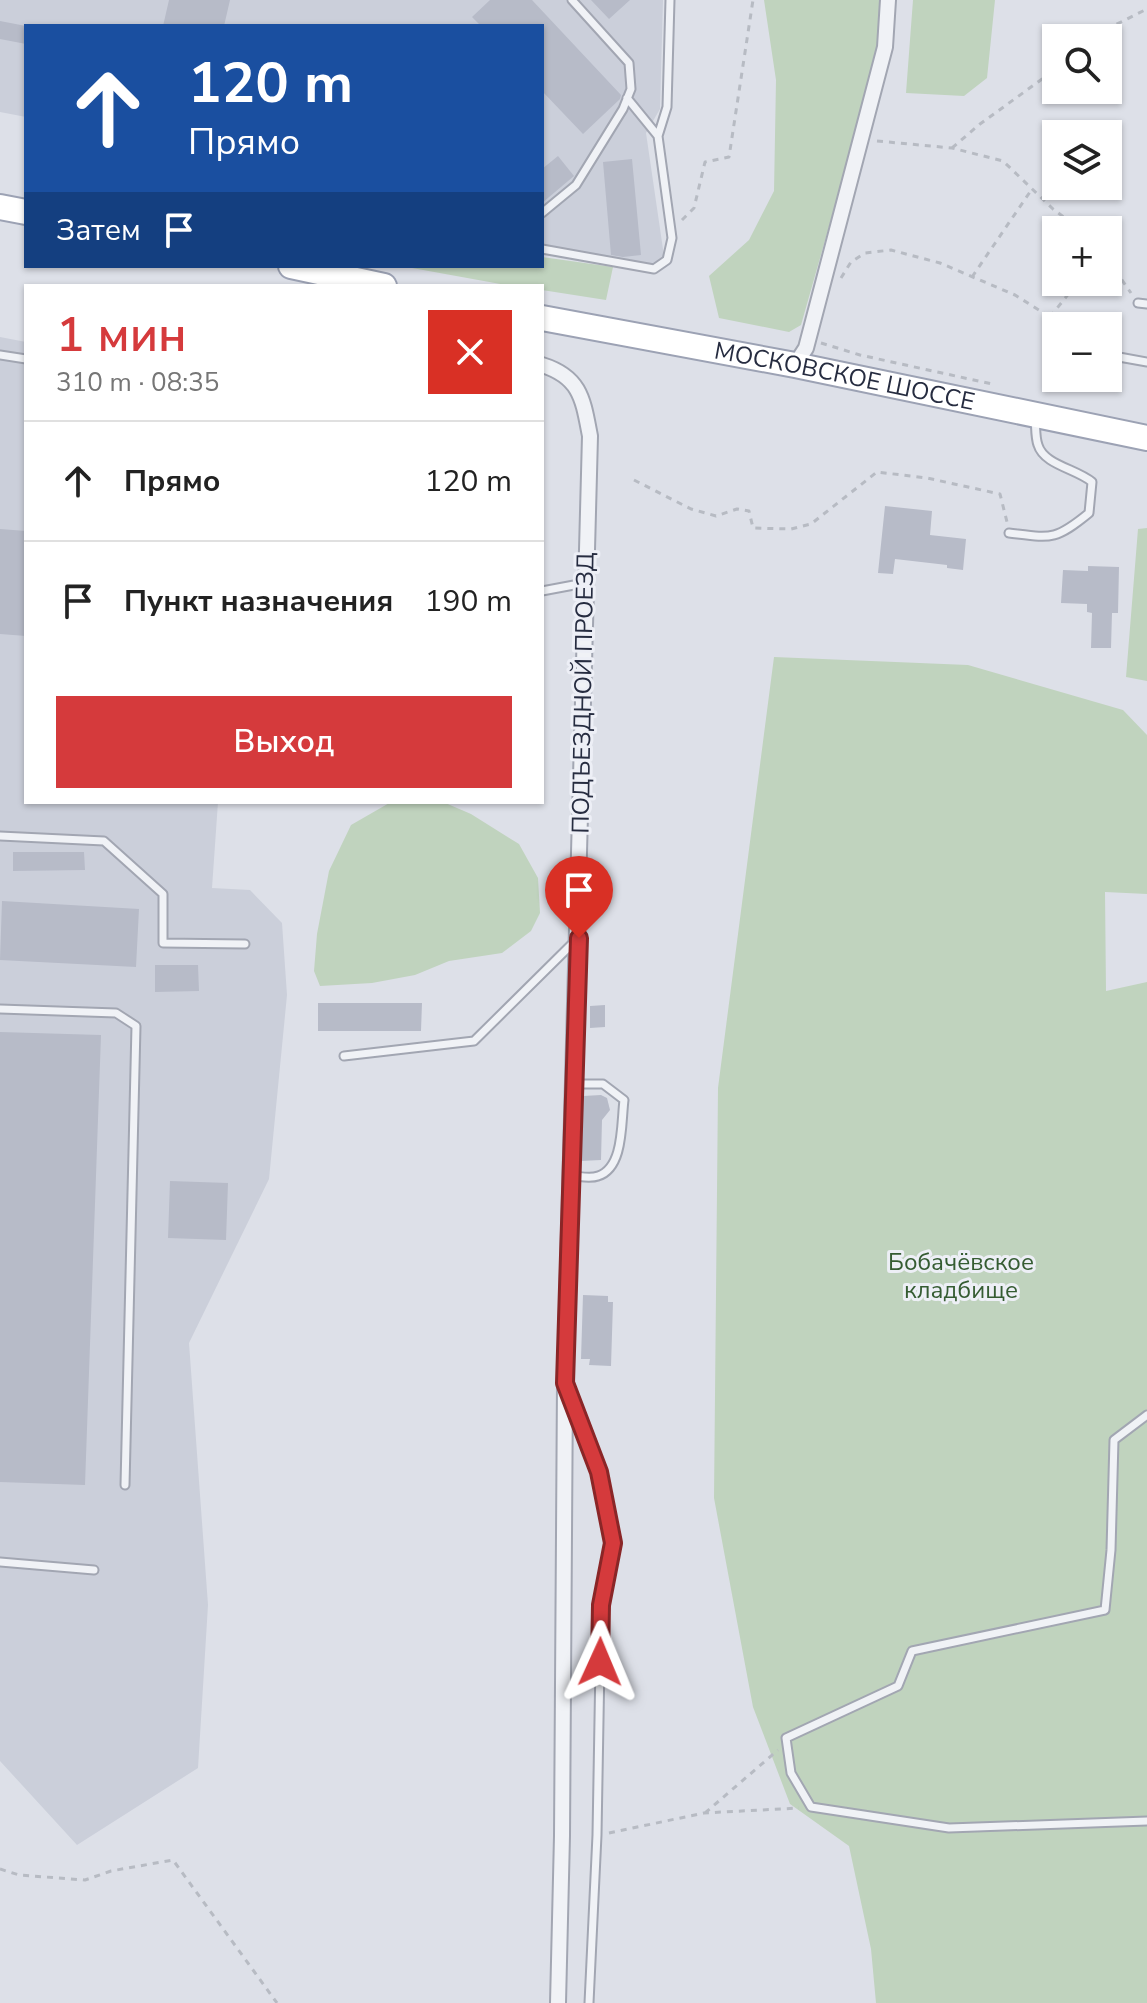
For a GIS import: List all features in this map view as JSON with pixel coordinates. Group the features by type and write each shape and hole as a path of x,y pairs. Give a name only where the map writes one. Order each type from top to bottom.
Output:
{"main road":[{"path":"0,207 24,212"},
{"path":"299,268 359,283"},
{"name":"МОСКОВСКОЕ ШОССЕ","path":"544,318 795,365 1147,438"}],"street":[{"path":"795,365 806,348 885,47 888,0"},
{"name":"ПОДЪЕЗДНОЙ ПРОЕЗД","path":"544,366 559,370 569,378 582,397 590,436 565,1383 558,2003"}],"lane":[{"path":"544,211 576,185 623,109 631,89 629,63 572,0"},
{"path":"544,249 654,269 667,260 672,238 658,136 667,107 670,0"},
{"path":"627,98 658,136"},
{"path":"0,355 24,359"},
{"path":"1122,358 1147,362"},
{"path":"1009,533 1053,538 1089,513 1092,482 1084,475 1047,458 1038,446 1035,413"},
{"path":"544,591 584,580"},
{"path":"0,836 104,841 163,894 163,943 245,944"},
{"path":"344,1056 474,1041 579,938"},
{"path":"0,1009 116,1013 136,1026 125,1485"},
{"path":"572,1176 597,1177 610,1169 617,1155 624,1100 603,1084 573,1084"},
{"path":"565,1383 599,1472 613,1543 601,1605 597,1835 589,2003"},
{"path":"1147,1415 1114,1440 1111,1550 1105,1610 912,1651 898,1686 786,1738 791,1773 811,1807 949,1828 1147,1821"},
{"path":"0,1562 94,1570"}],"path":[{"path":"672,238 685,216 694,208 705,162 729,157 753,0"},
{"path":"1117,24 1147,9"},
{"path":"952,148 1042,79"},
{"path":"861,139 952,148 1003,161 1064,216"},
{"path":"972,277 1032,189"},
{"path":"817,303 831,296 851,262 865,253 891,250 940,263 1015,295 1042,312"},
{"path":"1122,278 1142,304"},
{"path":"1054,312 1067,296"},
{"path":"813,321 817,340 824,345 999,385"},
{"path":"634,480 691,509 716,516 737,509 749,511 753,528 791,529 811,524 877,472 927,478 1000,494 1009,533"},
{"path":"704,1813 787,1742"},
{"path":"597,1835 704,1813 811,1807"},
{"path":"0,1869 19,1875 85,1880 111,1871 173,1860 277,2003"}],"shaded area":[{"path":"0,0 663,0 660,109 646,133 664,256 655,265 544,249 544,24 24,24 24,117 0,112"},
{"path":"0,337 24,342 24,804 218,804 212,888 250,890 282,923 287,995 269,1179 189,1343 208,1605 198,1768 77,1845 0,1761"}],"green space":[{"path":"764,0 880,0 880,47 801,325 789,332 719,318 709,276 749,240 774,191 776,80"},
{"path":"913,0 995,0 987,78 964,96 906,93"},
{"path":"544,257 613,267 606,300 544,290 544,284 500,284 412,268 544,268"},
{"path":"1147,528 1147,681 1126,677 1138,529"},
{"name":"Бобачёвское кладбище","path":"774,657 968,665 1123,710 1147,735 1147,894 1105,892 1106,991 1147,982 1147,2003 876,2003 871,1949 849,1846 790,1804 753,1707 714,1498 718,1088"},
{"path":"388,804 448,804 471,814 519,844 538,878 540,913 531,931 502,953 449,961 415,975 372,983 320,986 314,971 317,934 329,871 351,825"}],"building":[{"path":"169,0 230,0 224,24 163,24"},
{"path":"490,0 532,0 621,95 620,99 583,134 544,93 544,24 479,24 472,17"},
{"path":"591,0 630,0 609,19"},
{"path":"0,21 24,26 24,44 0,39"},
{"path":"558,156 574,176 544,201 544,167"},
{"path":"632,159 641,255 623,257 611,255 603,162"},
{"path":"885,506 932,511 930,535 966,539 963,570 895,559 893,574 878,573"},
{"path":"0,529 24,531 24,636 0,634"},
{"path":"1088,566 1119,567 1118,613 1112,613 1111,648 1091,648 1092,613 1087,612 1087,604 1061,603 1063,570 1088,571"},
{"path":"13,852 84,852 85,870 13,871"},
{"path":"2,901 139,909 136,967 0,960"},
{"path":"155,965 198,965 199,991 155,992"},
{"path":"318,1003 422,1003 421,1031 318,1031"},
{"path":"605,1005 605,1027 590,1028 590,1006"},
{"path":"0,1032 101,1035 85,1485 0,1482"},
{"path":"601,1095 607,1098 610,1110 602,1120 601,1160 581,1161 583,1096"},
{"path":"170,1181 228,1183 226,1240 168,1238"},
{"path":"583,1295 608,1296 608,1302 613,1302 611,1366 589,1365 590,1359 581,1359"}],"route":[{"path":"579,938 565,1383 599,1472 613,1543 601,1605 600,1662"}]}
